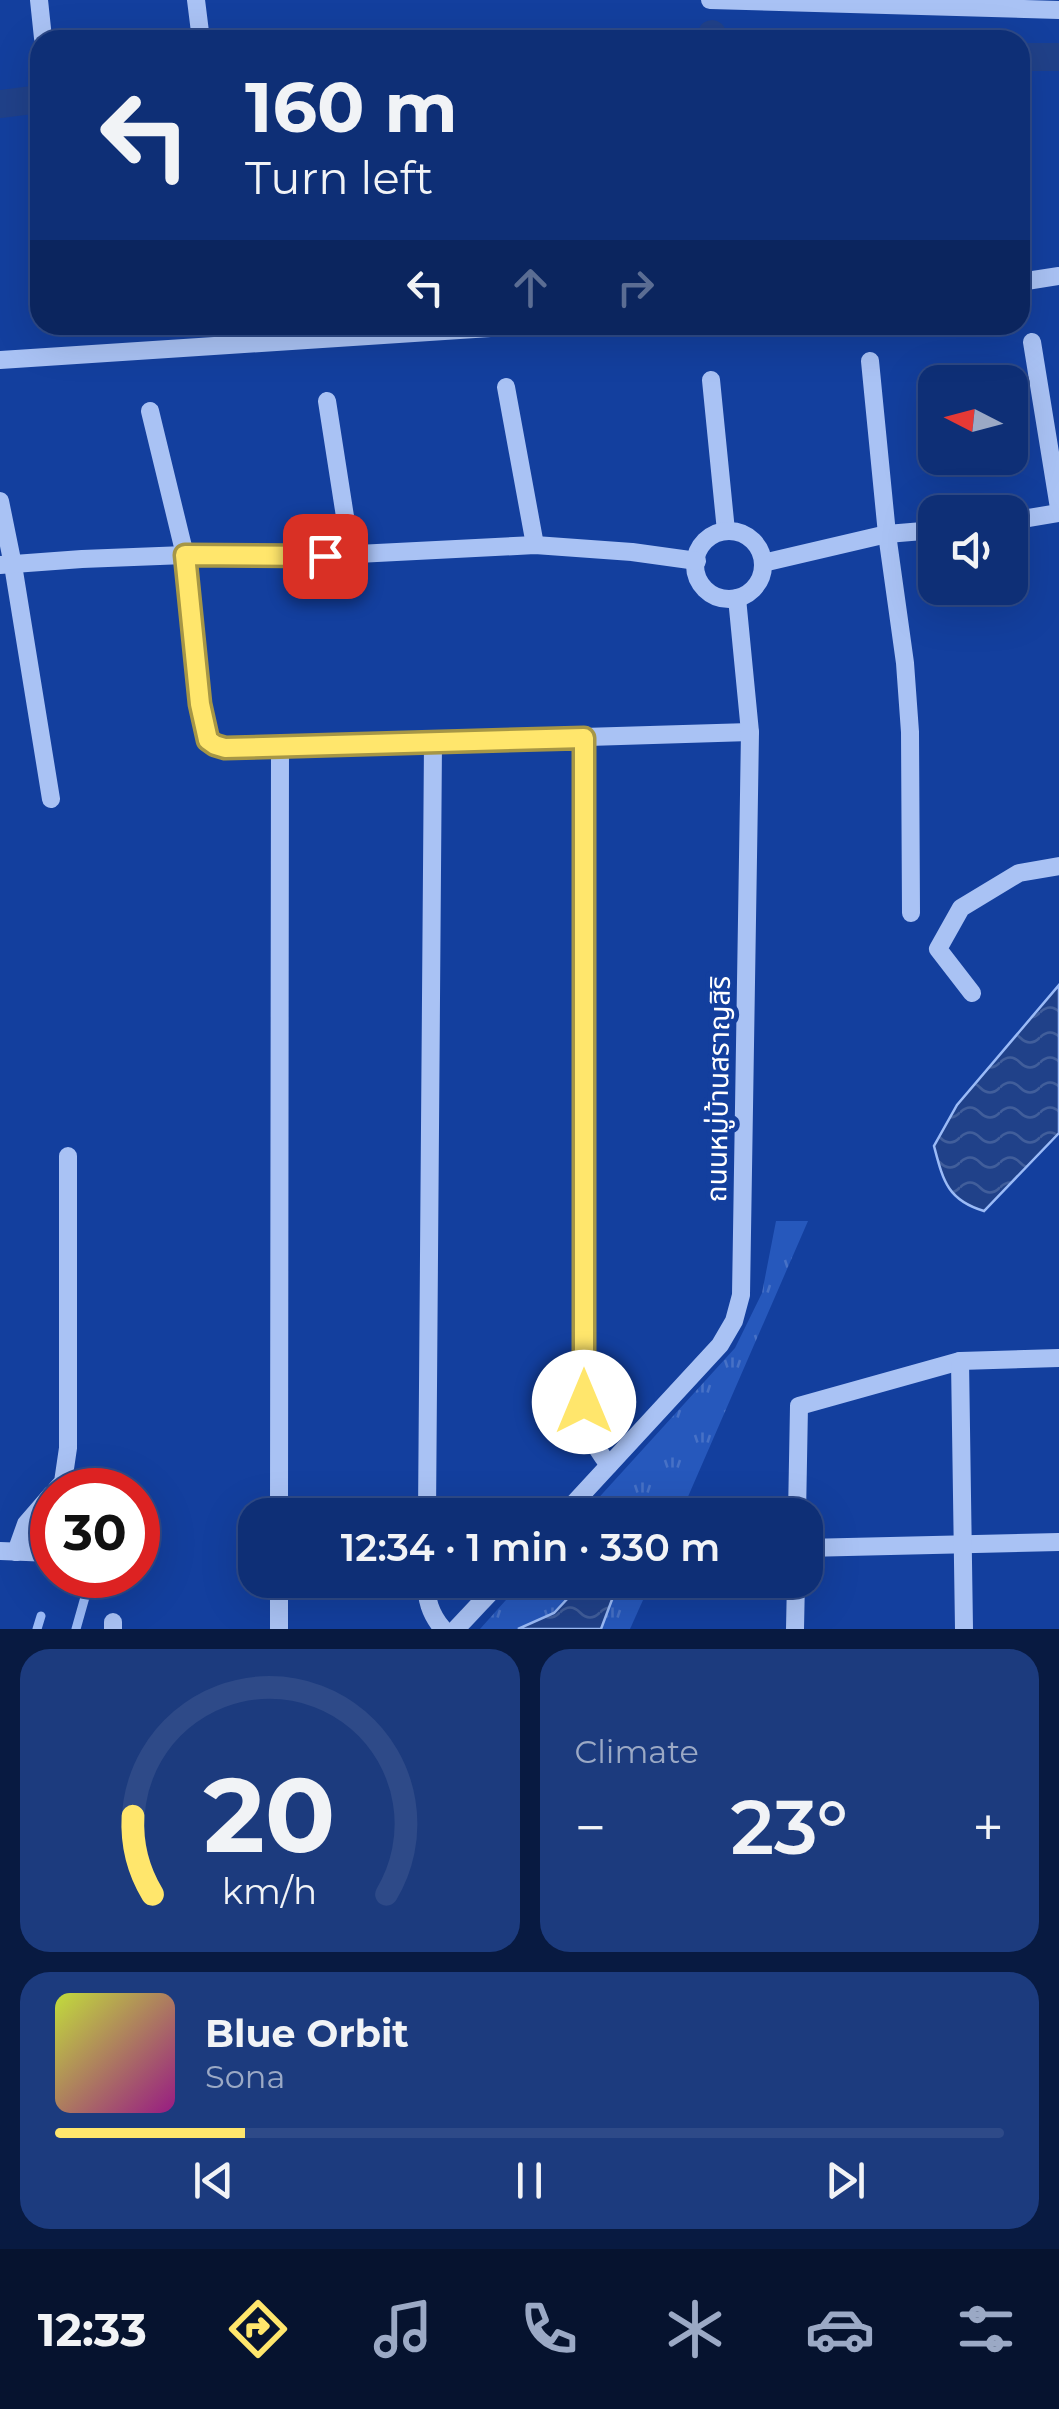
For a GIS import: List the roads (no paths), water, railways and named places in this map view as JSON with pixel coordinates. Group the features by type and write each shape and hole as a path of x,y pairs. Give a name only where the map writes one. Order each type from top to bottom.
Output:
{"street":[{"path":"39,0 41,30"},
{"path":"196,0 199,30"},
{"path":"710,0 961,4 1059,10"},
{"path":"1030,280 1059,276"},
{"path":"0,360 369,335"},
{"path":"1028,517 1059,510 1032,342"},
{"path":"870,361 905,663 910,732 911,913"},
{"path":"711,380 726,531"},
{"path":"506,387 535,545"},
{"path":"327,401 351,555"},
{"path":"150,411 185,555 200,704 208,740 215,745 225,748 750,732"},
{"path":"0,501 6,565 51,799"},
{"path":"726,531 752,539 763,562 760,580 751,592 726,599 704,588 698,578 697,562 704,542 726,531"},
{"path":"763,562 888,534 918,531"},
{"path":"6,565 185,555 298,557 535,545 632,552 697,562"},
{"name":"ถนนหมู่บ้านสราญสิริ","path":"579,1498 720,1345 734,1322 742,1295 750,732 737,598"},
{"path":"584,738 584,1402 587,1428 609,1465"},
{"path":"427,1498 434,742"},
{"path":"279,1498 280,746"},
{"path":"972,993 938,949 961,908 1019,873 1059,866"},
{"path":"65,1468 68,1156"},
{"path":"797,1498 800,1406 960,1361 1059,1358"},
{"path":"960,1361 964,1629"},
{"path":"8,1551 30,1519"},
{"path":"823,1548 1059,1542"},
{"path":"279,1598 279,1629"},
{"path":"426,1598 443,1629"},
{"path":"456,1629 485,1598"},
{"path":"794,1629 795,1598"}],"water":[{"path":"1059,985 1059,1133 984,1211 954,1195 940,1169 934,1146 957,1105"},
{"path":"568,1598 613,1598 601,1629 518,1629 554,1613"}],"waterway":[{"path":"1030,57 1059,57"},
{"path":"0,104 30,100"},
{"path":"76,1629 85,1598"},
{"path":"37,1629 41,1616"}]}
